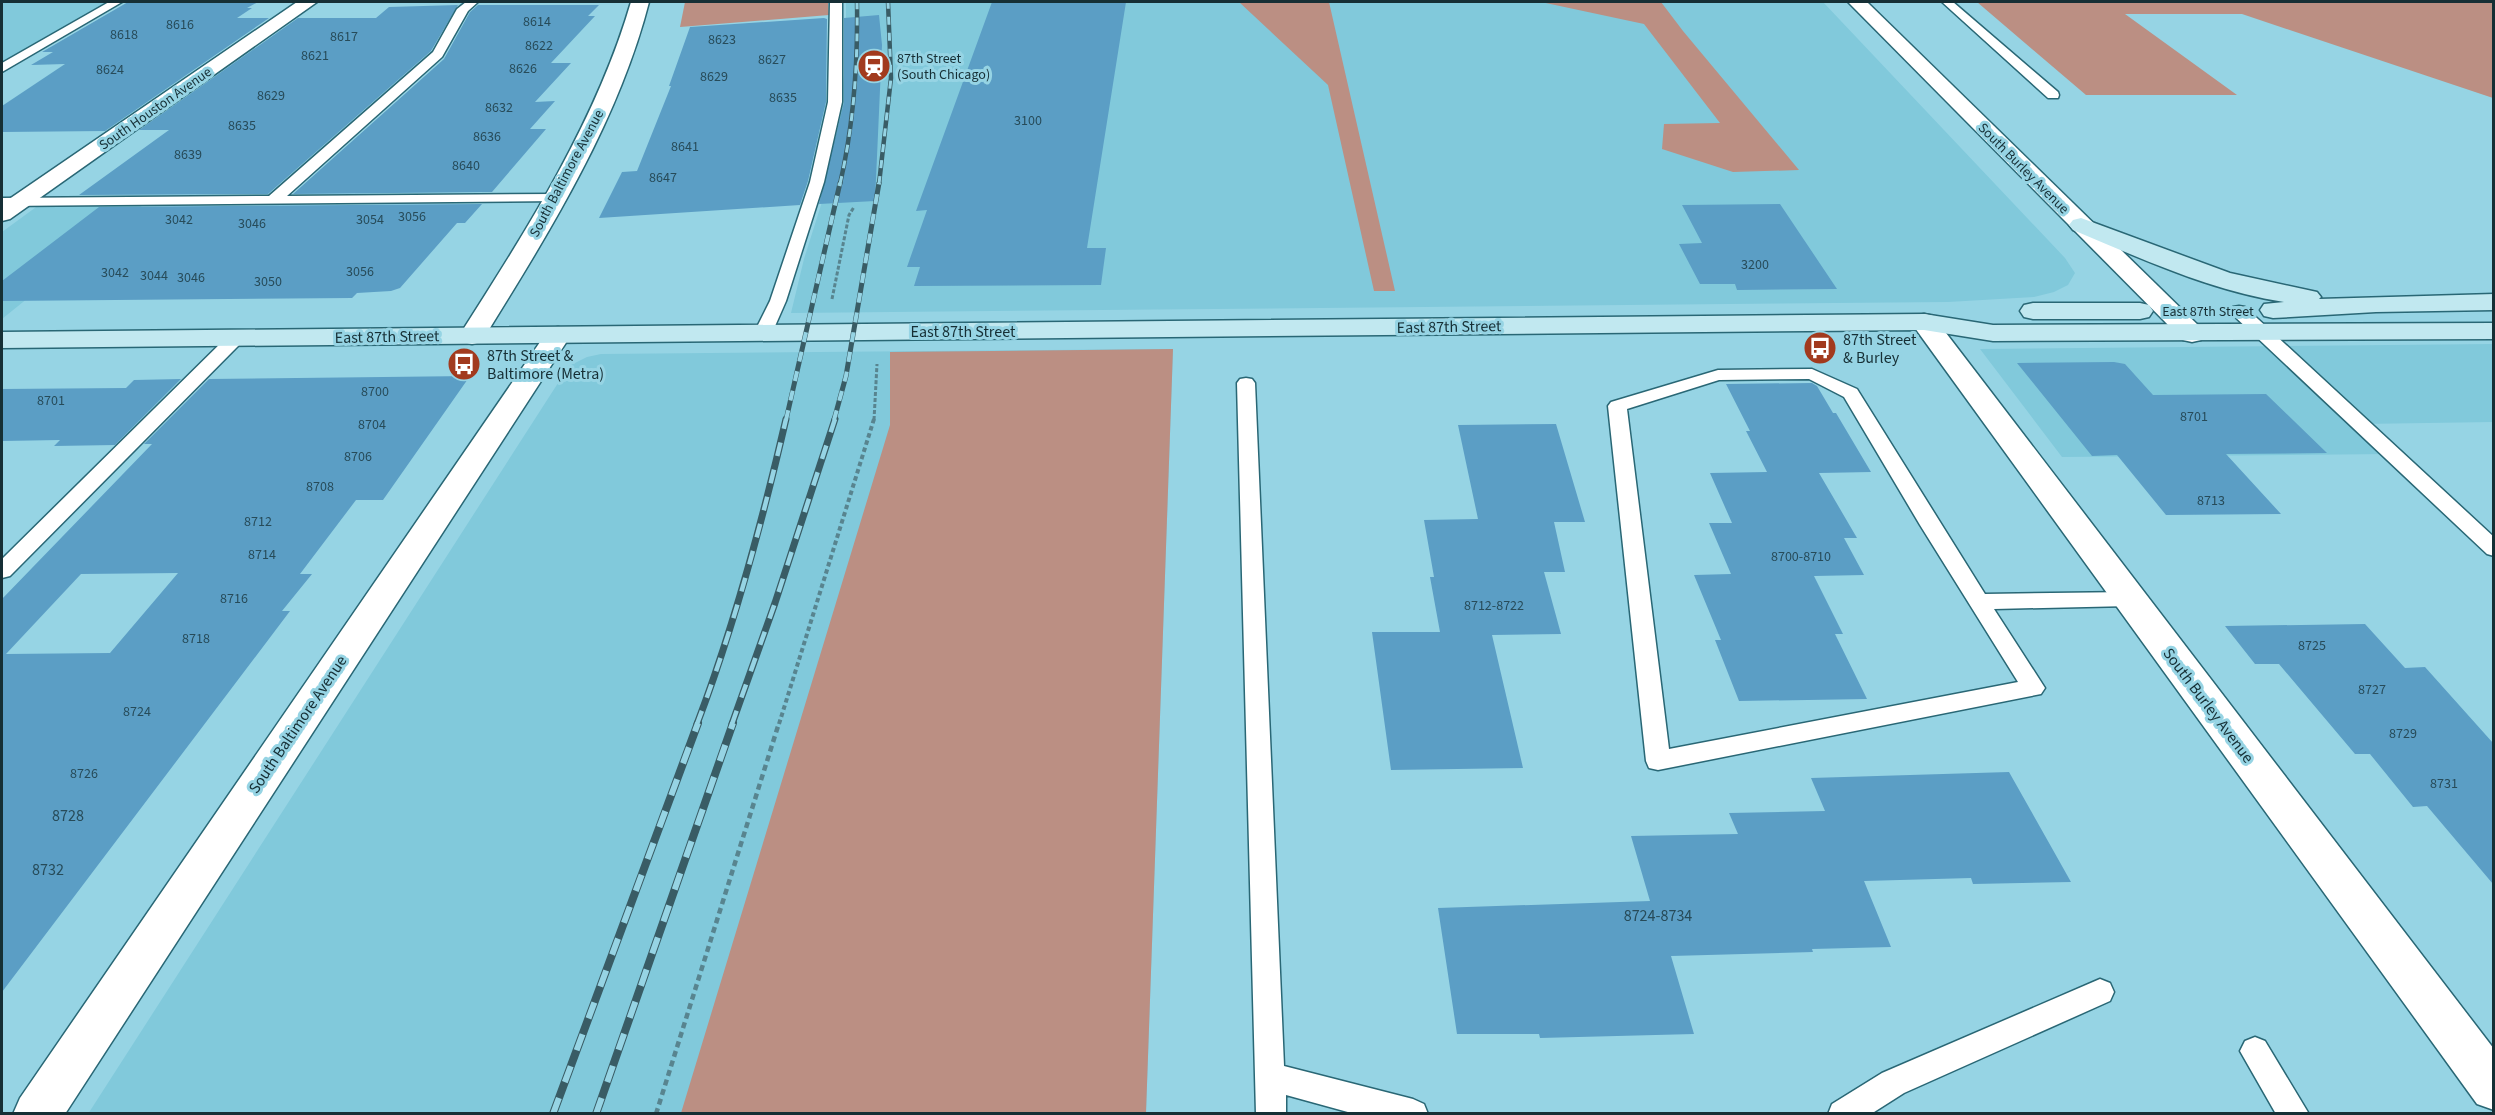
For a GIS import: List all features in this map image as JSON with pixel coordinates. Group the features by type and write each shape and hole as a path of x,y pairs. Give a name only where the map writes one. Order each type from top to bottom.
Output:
{"main road":[{"path":"2080,225 2160,258 2259,288 2296,296 2376,304"},
{"name":"East 87th Street","path":"1924,322 1977,311 2239,311 2376,304 2493,302"},
{"name":"East 87th Street","path":"2,340 1924,322 1993,333 2493,331"}],"street":[{"name":"South Houston Avenue","path":"7,206 308,2"},
{"name":"South Baltimore Avenue","path":"472,336 554,198 598,116 634,26 640,2"},
{"name":"South Burley Avenue","path":"1857,2 2192,334"},
{"name":"South Burley Avenue","path":"1924,322 2493,1088"},
{"name":"South Baltimore Avenue","path":"37,1113 558,335"}],"lane":[{"path":"2,68 116,2"},
{"path":"273,200 438,54 463,9 472,2"},
{"path":"763,333 778,301 817,182 835,102 836,2"},
{"path":"1947,2 2053,95"},
{"path":"7,206 273,200 554,198"},
{"path":"2239,311 2493,549"},
{"path":"2,571 236,338"},
{"path":"1812,374 1851,393 1978,602 2033,688 1658,761 1617,406 1718,375 1812,374"},
{"path":"1246,383 1271,1113"},
{"path":"1978,602 2130,599"},
{"path":"1843,1113 1893,1083 2100,992"},
{"path":"2255,1051 2294,1113"},
{"path":"1270,1077 1413,1113"}],"path":[{"path":"832,300 849,215 854,207"},
{"path":"656,1113 874,423 878,362 886,332"}],"shaded area":[{"path":"2,2 116,2 2,68"},
{"path":"685,2 828,2 829,15 680,27"},
{"path":"846,2 1823,2 2065,258 2075,273 2068,285 2054,292 2034,297 1948,302 791,313 804,259 827,186 839,124 846,56"},
{"path":"1239,2 1329,2 1395,291 1374,291 1328,85"},
{"path":"1541,2 1661,2 1799,170 1733,172 1662,149 1664,124 1720,123 1644,24"},
{"path":"1977,2 2493,2 2493,98 2242,14 2125,14 2237,95 2086,95"},
{"path":"148,201 2,319 2,232 43,202"},
{"path":"2493,344 2493,422 2361,424 2392,454 2062,457 1980,349"},
{"path":"1173,349 1146,1113 88,1114 569,366 587,357 601,354"},
{"path":"1173,349 1146,1113 681,1113 890,425 890,352"}],"building":[{"path":"128,2 258,2 247,8 252,8 237,18 269,18 105,131 2,132 2,106 65,64 31,65 53,52 42,52"},
{"path":"992,2 1126,2 1087,248 1106,248 1101,285 914,286 920,267 907,267 927,210 916,211"},
{"path":"458,5 431,51 268,194 79,195 169,130 139,130 298,18 376,18 389,7"},
{"path":"478,5 599,5 588,16 595,16 551,63 571,63 535,102 555,101 530,129 546,129 492,192 293,194 444,59 470,12"},
{"path":"879,15 882,45 875,201 819,204 844,102 844,18"},
{"path":"827,19 826,102 808,181 800,205 599,218 622,172 637,171 671,86 669,86 690,27"},
{"path":"482,204 465,223 457,223 400,288 391,291 357,293 352,298 2,301 2,281 99,207"},
{"path":"1780,204 1837,289 1737,290 1735,284 1700,284 1679,244 1702,243 1682,205"},
{"path":"2114,362 2125,364 2153,395 2266,394 2327,453 2226,454 2281,514 2166,515 2117,455 2092,456 2017,363"},
{"path":"470,376 383,500 356,500 300,574 312,574 282,611 290,611 2,992 2,599 152,444 144,444 209,379","holes":["178,573 110,653 6,654 81,574"]},
{"path":"181,379 115,445 54,446 60,440 2,441 2,389 126,388 134,380"},
{"path":"1812,383 1817,386 1833,413 1836,413 1871,472 1819,473 1857,538 1844,538 1864,575 1814,576 1843,634 1835,634 1867,699 1739,701 1715,640 1721,640 1694,575 1731,574 1709,523 1732,523 1710,473 1767,472 1746,431 1750,431 1726,384"},
{"path":"1556,424 1585,522 1554,522 1565,572 1544,572 1561,634 1492,635 1523,768 1391,770 1372,632 1440,632 1430,577 1434,577 1424,520 1478,519 1458,425"},
{"path":"2365,624 2405,668 2425,667 2493,743 2493,884 2427,806 2413,807 2370,754 2355,754 2279,664 2255,664 2225,626"},
{"path":"2009,772 2071,882 1973,884 1971,878 1864,881 1891,947 1812,949 1813,952 1671,956 1694,1034 1540,1038 1539,1034 1457,1034 1438,908 1650,901 1631,836 1738,834 1729,813 1825,811 1811,778"}],"railway":[{"path":"840,184 849,139 854,94 857,2"},
{"path":"879,184 891,78 888,2"},
{"path":"786,420 840,183"},
{"path":"834,420 846,376 879,183"},
{"path":"697,724 724,649 747,573 786,419"},
{"path":"732,724 775,603 835,419"},
{"path":"553,1114 698,723"},
{"path":"596,1114 733,723"}],"place":[{"name":"87th Street (South Chicago)","path":"874,66"},
{"name":"87th Street & Burley","path":"1820,348"},
{"name":"87th Street & Baltimore (Metra)","path":"464,364"}]}
